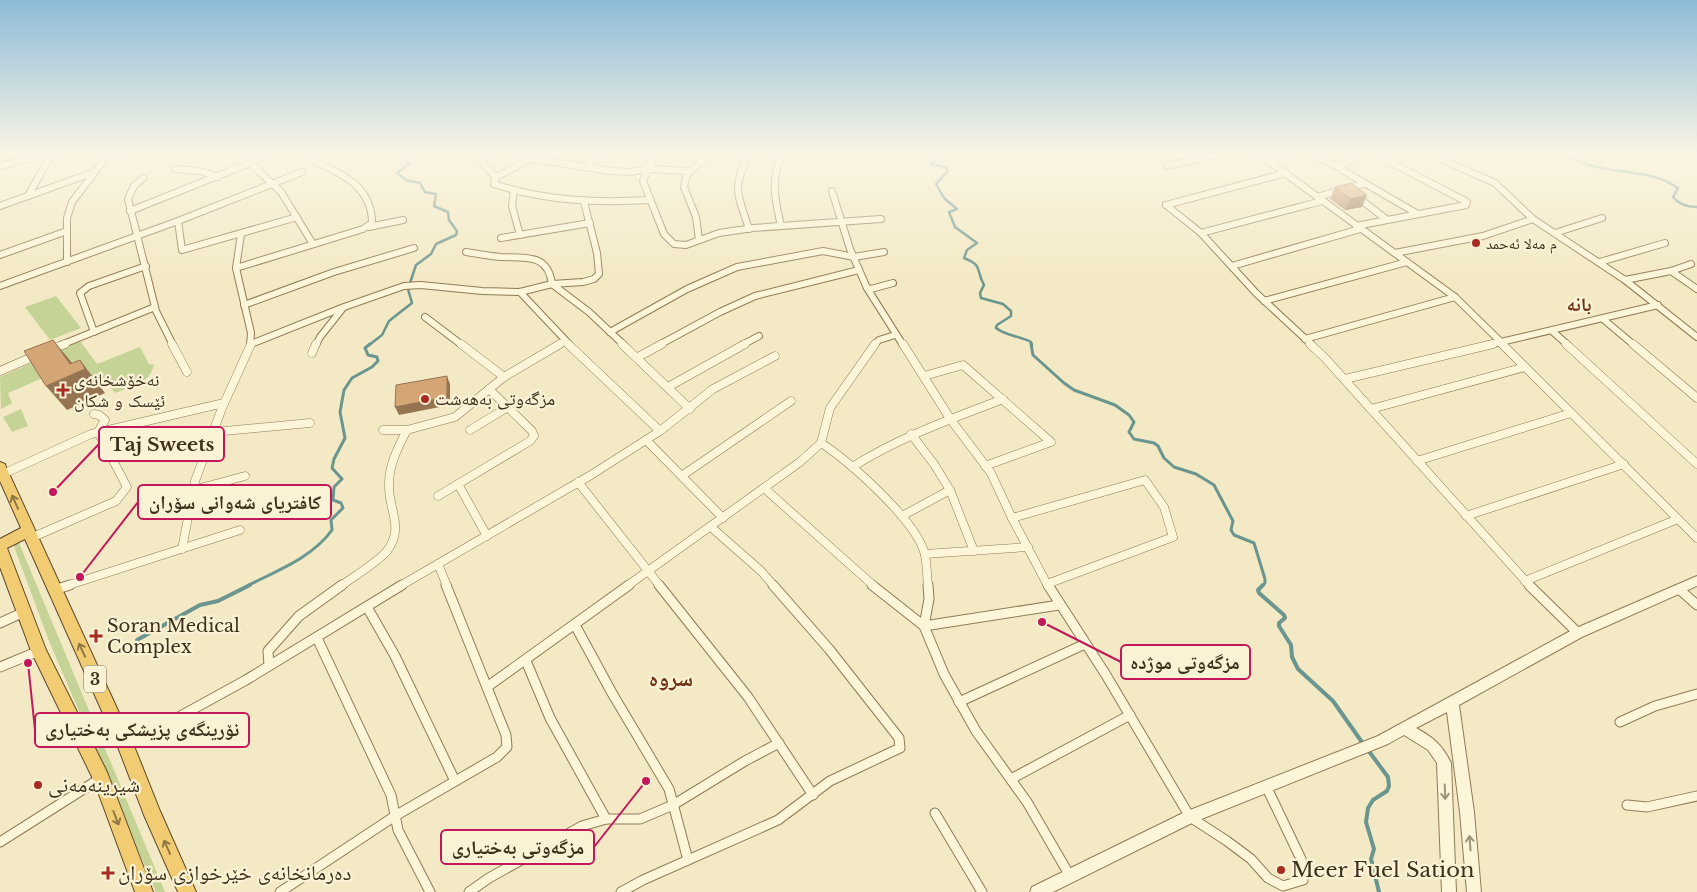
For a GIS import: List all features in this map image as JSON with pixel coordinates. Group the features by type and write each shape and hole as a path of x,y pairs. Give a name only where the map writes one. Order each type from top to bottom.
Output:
{"highway":[{"name":"3","path":"1,470 126,746 153,815 187,892"},
{"path":"0,547 30,534"},
{"name":"3","path":"0,547 39,651 101,778 141,891"}],"street":[{"path":"0,206 26,197"},
{"path":"67,262 67,218 76,197"},
{"path":"129,197 130,211 146,266 155,307 167,335 187,372"},
{"path":"130,211 167,197"},
{"path":"0,286 241,197"},
{"path":"284,197 313,244"},
{"path":"366,197 372,215 372,223 369,227"},
{"path":"513,197 512,206 520,235"},
{"path":"553,197 584,202 650,200"},
{"path":"649,197 668,240 679,245 719,233 749,229 881,219"},
{"path":"688,197 696,217 699,240"},
{"path":"739,197 749,229"},
{"path":"776,197 782,226"},
{"path":"834,197 854,257 867,288 895,336 1000,489 1012,518 1047,584 1130,715 1190,817 1227,841 1251,859 1268,878 1283,886 1304,880 1301,859 1266,786"},
{"path":"1195,197 1166,204 1202,233 1264,301 1344,379 1525,581 1578,633"},
{"path":"1317,197 1455,297 1697,538"},
{"path":"1202,233 1326,197"},
{"path":"1357,197 1386,219"},
{"path":"1386,197 1416,213"},
{"path":"1232,266 1386,219 1466,205 1467,202 1457,197"},
{"path":"1511,197 1533,219 1626,280 1697,337"},
{"path":"251,344 344,307 404,286 422,285 482,291 520,292 552,284 583,282 594,279 599,274 590,223 584,202"},
{"path":"178,221 182,250 297,217"},
{"path":"1555,233 1602,218"},
{"path":"1395,253 1510,230 1533,219"},
{"path":"236,268 369,227 403,220"},
{"path":"501,238 590,223"},
{"path":"0,255 67,231"},
{"path":"182,549 193,490 224,403 251,344 251,333 236,268 241,234"},
{"path":"1600,262 1665,243"},
{"path":"244,306 358,264 414,248"},
{"path":"610,332 687,289 737,267 823,251 854,257 884,252"},
{"path":"466,252 538,260 545,264 552,273 552,284"},
{"path":"1264,301 1407,262"},
{"path":"1626,280 1690,264"},
{"path":"94,332 80,293 89,286 146,266"},
{"path":"638,357 720,312 756,296 859,270"},
{"path":"1671,270 1697,289"},
{"path":"867,288 870,289 893,283"},
{"path":"552,284 589,312 690,409"},
{"path":"520,292 564,341 660,431"},
{"path":"1305,339 1455,297"},
{"path":"1344,379 1658,305"},
{"path":"0,371 155,307"},
{"path":"312,352 320,338 344,307"},
{"path":"425,317 504,377"},
{"path":"1603,318 1697,398"},
{"path":"1552,331 1697,464"},
{"path":"668,387 759,336"},
{"path":"487,687 526,661 649,569 712,527 800,462 821,443 830,408 872,348 879,340 895,336"},
{"path":"383,430 407,430 455,417 504,377 564,341"},
{"path":"126,746 269,666 578,482 660,431 713,389 775,356"},
{"path":"924,376 963,365 1051,442 985,466"},
{"path":"1371,408 1525,367"},
{"path":"438,496 530,441 534,436 532,431 489,389"},
{"path":"852,467 880,449 911,434 1003,399"},
{"path":"683,475 791,401"},
{"path":"1,470 98,432 224,403"},
{"path":"470,430 508,407"},
{"path":"1417,461 1571,413"},
{"path":"94,414 99,415 105,420 98,432"},
{"path":"214,432 310,423"},
{"path":"269,666 268,651 299,616 386,552 398,527 389,493 391,459 407,430"},
{"path":"30,534 116,500 127,487 98,432"},
{"path":"911,434 934,464 950,490 974,551"},
{"path":"646,440 683,475 723,518"},
{"path":"821,443 842,456 902,516 914,532 925,554 929,599 924,626 933,651 976,732 1027,802 1070,876"},
{"path":"1466,516 1624,464"},
{"path":"193,490 245,476"},
{"path":"1012,518 1145,480 1167,510 1173,537 1047,584"},
{"path":"578,482 649,569 748,697 813,794"},
{"path":"458,484 487,536"},
{"path":"764,488 878,590 924,626 1060,605"},
{"path":"902,516 950,490"},
{"path":"1525,581 1678,519"},
{"path":"621,892 643,880 778,820 830,782 900,748 899,738 829,649 761,571 712,527"},
{"path":"54,590 240,530"},
{"path":"925,554 1028,547"},
{"path":"280,892 395,816 497,757 507,747 506,735 438,564"},
{"path":"1046,890 1070,876 1190,817 1383,740 1578,633 1697,581"},
{"path":"1679,589 1697,605"},
{"path":"367,607 396,656 455,781"},
{"path":"0,623 24,612"},
{"path":"575,625 612,693 669,789 688,860"},
{"path":"316,638 391,795 398,830 430,892"},
{"path":"959,702 1085,644"},
{"path":"0,667 39,651"},
{"path":"526,661 550,718 606,819"},
{"path":"1620,722 1655,706 1697,694"},
{"path":"1452,702 1462,767 1474,892"},
{"path":"1010,779 1130,715"},
{"path":"1404,729 1431,744 1441,754 1444,763 1449,892"},
{"path":"469,892 489,878 582,826 606,819 640,819 673,805 745,761 779,743"},
{"path":"1444,763 1462,767"},
{"path":"0,842 101,778"},
{"path":"1627,805 1647,807 1697,796"},
{"path":"935,813 982,892"}],"green space":[{"path":"56,296 81,328 50,340 25,307"},
{"path":"80,341 97,364 140,347 149,364 154,365 152,371 139,384 115,393 105,381 95,383 79,362 71,362 45,377 8,393 12,403 1,409 0,377"},
{"path":"21,409 28,426 12,432 3,417"},
{"path":"19,543 165,892 156,892 49,641 16,552 14,545"}],"building":[{"path":"53,340 70,364 80,360 85,369 46,386 24,351"},
{"path":"447,376 447,397 395,407 396,385"}],"waterway":[{"path":"369,345 382,335 389,321 412,303 408,289 416,265 431,254 436,244 456,235 457,231 449,220 448,212 434,206 436,197"},
{"path":"943,197 957,209 949,212 955,227 977,243 967,250 964,258 974,263 978,268 984,285 980,293 981,298 1003,304 1011,311 1011,316 997,325 996,328 1004,333 1031,342 1032,345"},
{"path":"1673,197 1681,204 1697,207"},
{"path":"247,586 304,556 324,540 332,530 331,520 343,508 341,503 333,500 334,487 342,479 332,468 334,459 345,438 340,412 344,390 352,378 372,367 378,361 377,357 368,355 365,348 370,344"},
{"path":"1031,344 1033,355 1064,383 1074,390 1115,405 1129,415 1134,422 1129,432 1134,439 1154,443 1158,446 1164,458 1174,467 1196,474 1214,485 1233,521 1231,530 1234,535 1254,543 1265,579 1265,583 1258,590 1259,593 1284,615 1285,618 1279,623 1279,626 1291,645 1292,657 1298,669 1333,701 1364,745"},
{"path":"137,640 200,605 218,601 250,585"},
{"path":"1368,750 1388,777 1389,786 1387,791 1373,800 1368,808 1366,822 1374,849 1371,859 1379,892"}],"place":[{"name":"م مەلا ئەحمد","path":"1476,243"},
{"name":"نەخۆشخانەی ئێسک و شکان","path":"63,390"},
{"name":"مزگەوتی بەهەشت","path":"425,399"},
{"name":"Taj Sweets","path":"53,492"},
{"name":"کافتریای شەوانی سۆران","path":"80,577"},
{"name":"مزگەوتی موژدە","path":"1042,622"},
{"name":"Soran Medical Complex","path":"96,636"},
{"name":"نۆرینگەی پزیشکی بەختیاری","path":"28,663"},
{"name":"مزگەوتی بەختیاری","path":"646,781"},
{"name":"شیرینەمەنی","path":"38,785"},
{"name":"Meer Fuel Sation","path":"1281,870"},
{"name":"دەرمانخانەی خێرخوازی سۆران","path":"108,873"}],"district":[{"name":"بانە","path":"1579,304"},
{"name":"سروە","path":"671,678"}]}
